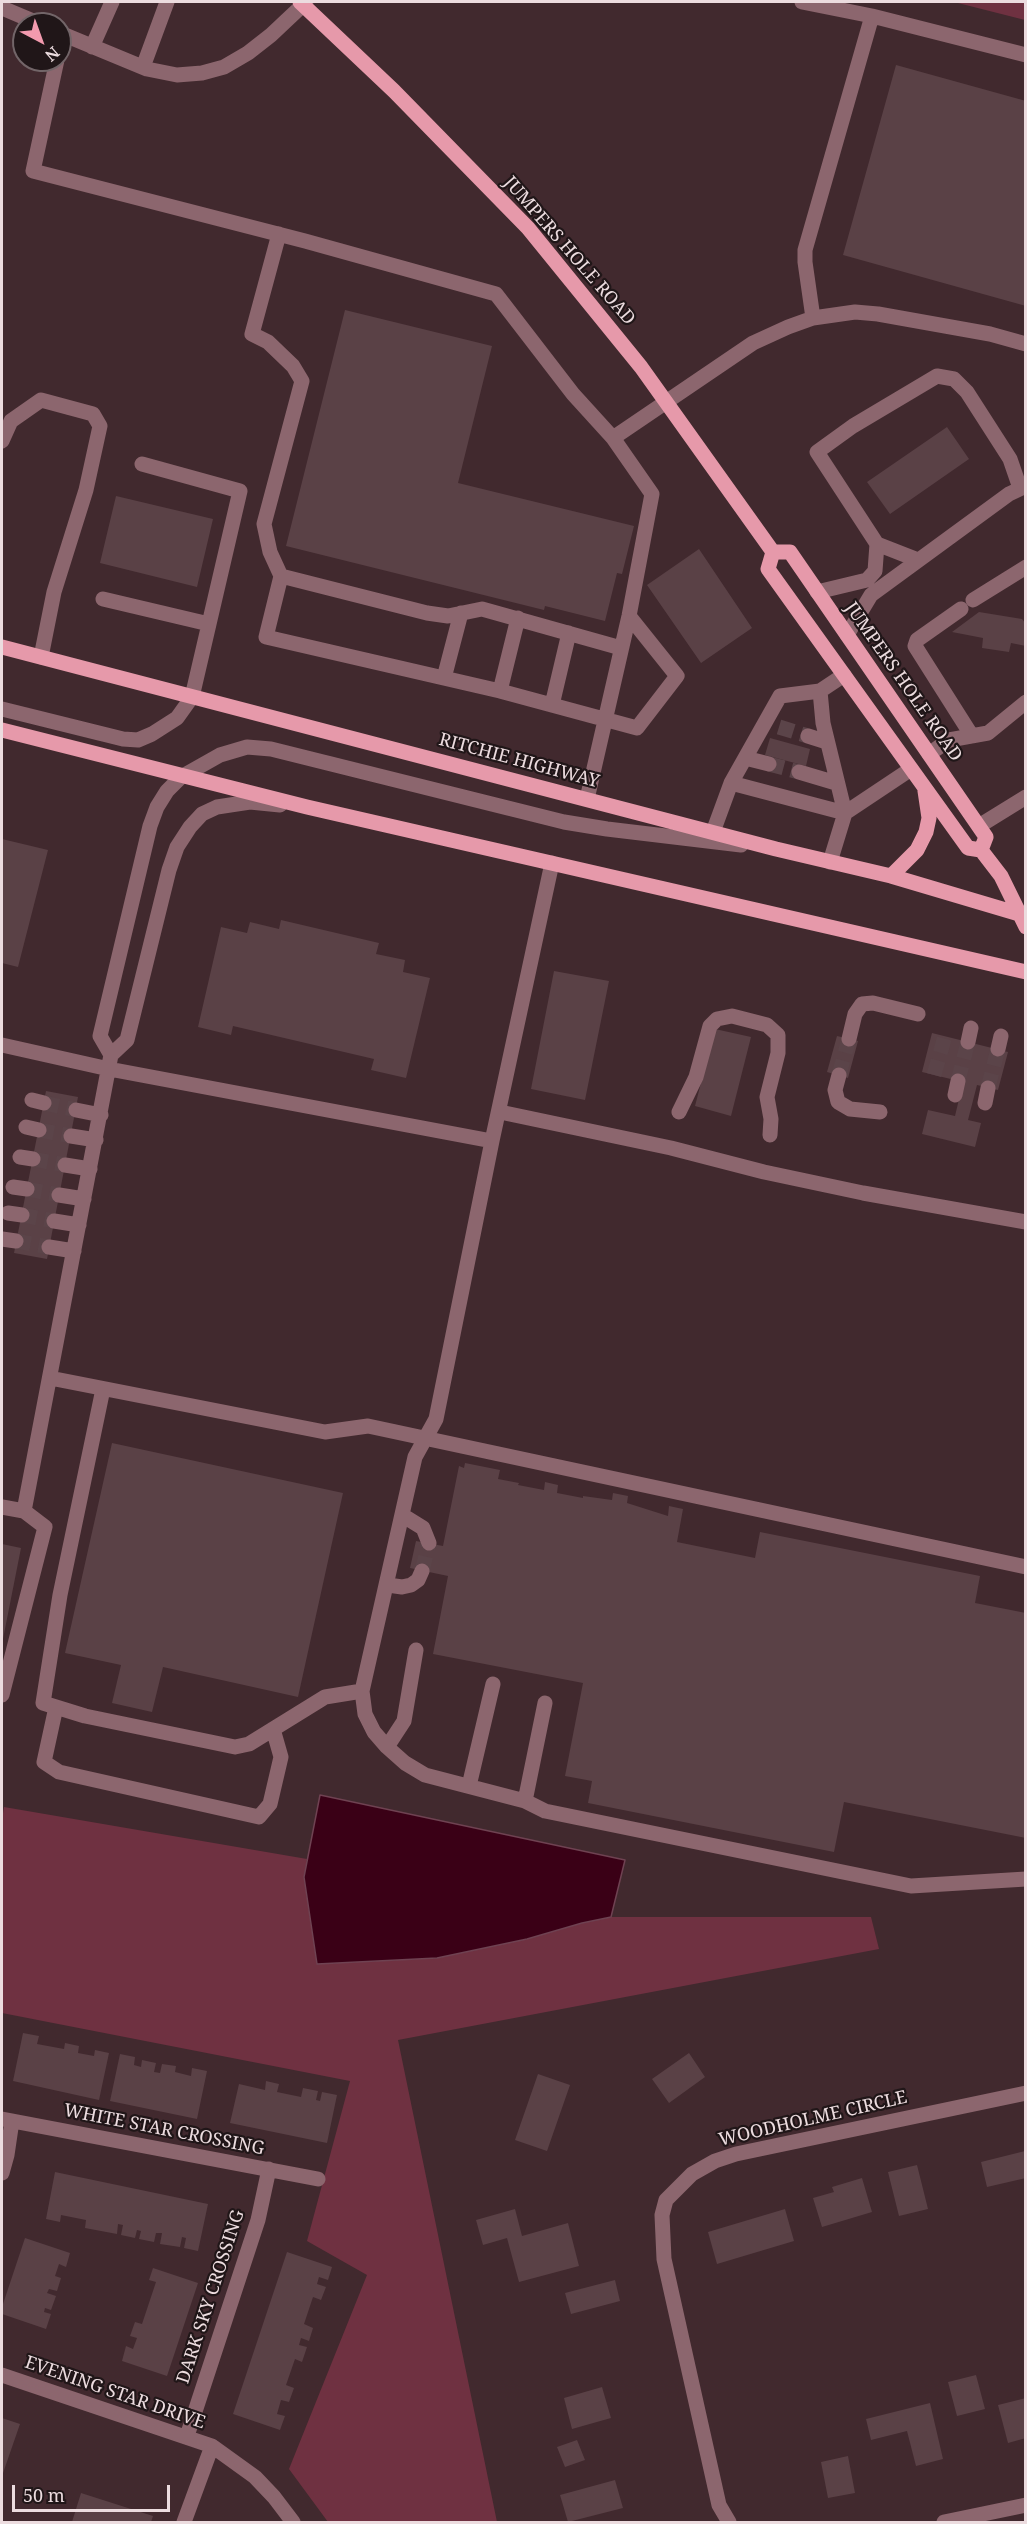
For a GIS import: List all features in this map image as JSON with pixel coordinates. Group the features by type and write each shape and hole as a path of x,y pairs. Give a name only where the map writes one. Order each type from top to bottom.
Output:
{"main road":[{"name":"JUMPERS HOLE ROAD","path":"303,2 528,228 594,307 667,402 773,552 790,552 979,826"},
{"path":"773,552 768,569 968,848 981,850 1001,876 1023,919"},
{"name":"RITCHIE HIGHWAY","path":"2,647 776,849 891,876 1023,919"},
{"path":"2,730 307,807 1026,972"},
{"path":"891,876 917,850 926,832 929,818 924,788"},
{"path":"979,826 986,836 981,850"}],"street":[{"path":"92,47 112,2"},
{"path":"143,67 167,2"},
{"name":"JUMPERS HOLE ROAD","path":"72,41 143,67 177,75 202,73 224,67 248,53 271,35 303,2"},
{"path":"802,2 872,16 1026,55"},
{"path":"813,318 805,250 872,16"},
{"path":"54,72 33,171 416,270 496,294 573,394 613,438 652,495 629,616 587,799"},
{"path":"279,234 252,334 268,342 293,366 302,381 264,524 270,552 281,576 266,637 500,691 637,728 677,676 629,616"},
{"path":"613,438 753,343 813,318 855,312 878,314 979,332 1026,344"},
{"path":"847,635 871,595 1023,487 1010,459 968,392 954,379 936,376 853,426 817,452 877,544 918,560"},
{"path":"2,441 11,421 41,400 93,414 100,426 86,490 54,592 41,657"},
{"path":"1010,459 1026,462"},
{"path":"2,709 123,739 138,740 159,731 177,718 192,696 240,491 142,464"},
{"path":"817,592 867,580 875,571 877,544"},
{"path":"972,736 915,646 917,640 967,604 1026,567"},
{"path":"281,576 428,613 448,616 482,609 621,648"},
{"path":"103,598 209,624"},
{"path":"444,678 460,613"},
{"path":"500,691 518,618"},
{"path":"552,705 569,633"},
{"path":"713,832 731,783 745,758 772,725 780,696 820,691 844,675"},
{"path":"820,691 827,742 845,813 830,862"},
{"path":"929,754 949,740 988,733 1026,702"},
{"path":"808,736 827,742"},
{"path":"110,1062 100,1036 150,826 157,807 181,777 229,753 247,747 271,749 564,822 776,849"},
{"path":"745,758 769,764"},
{"path":"731,783 845,813 911,769"},
{"path":"800,772 836,783"},
{"path":"24,1511 110,1062 127,1040 169,870 177,847 202,814 233,803 307,807"},
{"path":"979,826 1023,804"},
{"path":"552,863 492,1141 436,1419 415,1457 362,1691 365,1714 374,1732 387,1747 405,1763 425,1775 525,1801 545,1811 911,1886 1026,1879"},
{"path":"849,1039 855,1014 862,1004 873,1003 918,1014"},
{"path":"679,1112 696,1077 710,1026 717,1019 732,1016 767,1025 778,1035 778,1053 767,1097 771,1119 770,1135"},
{"path":"2,1045 110,1062 492,1141"},
{"path":"838,1075 835,1090 838,1102 850,1109 880,1112"},
{"path":"76,1110 101,1115"},
{"path":"500,1112 671,1148 764,1172 863,1193 1026,1222"},
{"path":"71,1136 96,1140"},
{"path":"65,1165 90,1169"},
{"path":"59,1195 84,1199"},
{"path":"54,1221 79,1225"},
{"path":"49,1247 74,1251"},
{"path":"50,1378 325,1432 368,1426 424,1440 1026,1567"},
{"path":"103,1389 60,1595 43,1703 85,1716 235,1747 249,1744 325,1697 362,1691"},
{"path":"2,1507 24,1511 45,1527 2,1695"},
{"path":"402,1515 423,1528 429,1543"},
{"path":"387,1585 402,1587 411,1585 418,1580 422,1571"},
{"path":"387,1747 404,1721 416,1650"},
{"path":"469,1786 493,1684"},
{"path":"525,1801 545,1703"},
{"path":"56,1707 44,1762 59,1772 259,1817 270,1804 281,1757 273,1729"},
{"name":"WOODHOLME CIRCLE","path":"729,2523 719,2505 664,2259 662,2215 666,2200 692,2174 715,2161 736,2154 1026,2093"},
{"path":"2,2173 7,2155 7,2120"},
{"name":"WHITE STAR CROSSING","path":"7,2120 318,2179"},
{"name":"DARK SKY CROSSING","path":"187,2436 258,2220 269,2169"},
{"name":"EVENING STAR DRIVE","path":"2,2375 212,2446 255,2477 274,2497 292,2523"},
{"path":"184,2523 212,2446"},
{"path":"944,2523 1026,2505"}],"shaded area":[{"path":"954,2 1025,2 1025,20"},
{"path":"320,1795 625,1860 611,1917 527,1939 437,1958 317,1964 304,1877"},
{"path":"4,1807 307,1859 304,1877 317,1964 437,1958 527,1939 611,1917 871,1917 879,1949 398,2040 497,2522 328,2522 289,2469 367,2275 307,2241 350,2081 2,2013 2,1819"}],"building":[{"path":"896,65 1026,101 1026,306 843,255"},
{"path":"345,310 492,346 458,483 634,526 622,574 617,573 605,621 545,606 544,610 286,546"},
{"path":"947,427 969,459 890,514 867,482"},
{"path":"116,496 213,519 197,587 100,563"},
{"path":"699,549 752,628 701,663 647,585"},
{"path":"979,612 1022,619 1026,624 1026,646 1011,643 1009,652 982,648 983,638 952,632"},
{"path":"770,738 810,749 806,766 765,755"},
{"path":"2,839 48,850 18,967 2,963"},
{"path":"281,920 379,943 376,954 405,960 403,972 430,978 406,1078 371,1070 374,1059 233,1026 231,1035 198,1027 221,927 247,933 250,922 279,929"},
{"path":"554,971 609,981 585,1100 531,1089"},
{"path":"715,1029 751,1037 731,1116 695,1106"},
{"path":"932,1033 1008,1052 998,1090 977,1085 968,1120 981,1123 975,1147 922,1134 928,1110 955,1116 963,1082 922,1072"},
{"path":"837,1036 858,1041 848,1078 827,1072"},
{"path":"46,1091 78,1097 47,1259 14,1253"},
{"path":"112,1443 343,1493 298,1697 163,1667 152,1712 112,1703 121,1665 65,1653"},
{"path":"465,1463 500,1470 498,1479 519,1483 518,1485 544,1490 545,1482 558,1485 557,1493 583,1498 583,1496 612,1500 613,1493 628,1496 627,1503 668,1516 669,1506 683,1509 677,1542 755,1558 760,1532 980,1576 975,1603 1026,1613 1026,1838 844,1802 834,1852 588,1803 592,1781 565,1776 583,1683 433,1654 448,1576 410,1568 416,1541 443,1546 459,1466 464,1468"},
{"path":"2,1544 21,1548 3,1639 2,1639"},
{"path":"23,2033 39,2036 37,2044 64,2049 65,2043 79,2046 78,2053 94,2056 95,2050 109,2053 99,2100 13,2081"},
{"path":"689,2053 705,2077 669,2103 652,2079"},
{"path":"120,2054 135,2057 134,2065 141,2067 142,2060 156,2063 154,2072 160,2073 162,2064 176,2066 175,2072 191,2076 192,2068 207,2071 197,2119 110,2101"},
{"path":"538,2074 570,2085 547,2151 515,2140"},
{"path":"266,2081 279,2084 277,2092 301,2097 303,2088 318,2091 316,2100 320,2101 322,2092 337,2095 327,2143 230,2123 239,2084 265,2090"},
{"path":"1025,2151 1026,2178 987,2187 981,2162"},
{"path":"917,2165 928,2209 899,2216 888,2172"},
{"path":"55,2172 208,2204 198,2251 184,2248 186,2238 182,2237 180,2247 160,2244 162,2233 156,2233 154,2242 139,2239 141,2231 137,2230 135,2238 121,2235 123,2225 118,2224 117,2234 85,2228 86,2220 61,2215 60,2222 46,2219"},
{"path":"862,2178 872,2212 822,2227 813,2198 834,2192 832,2187"},
{"path":"515,2209 522,2236 568,2223 579,2266 519,2282 507,2238 483,2245 476,2220"},
{"path":"785,2209 794,2241 717,2264 708,2232"},
{"path":"25,2238 70,2253 66,2267 59,2264 55,2276 61,2278 57,2291 49,2289 47,2293 56,2296 51,2310 45,2308 44,2312 51,2314 46,2329 2,2314 2,2307"},
{"path":"287,2252 332,2267 328,2280 319,2277 317,2284 326,2287 321,2300 313,2297 304,2324 313,2328 309,2341 301,2338 299,2345 307,2347 302,2362 295,2359 286,2385 294,2388 289,2402 281,2400 277,2414 285,2416 280,2430 233,2414"},
{"path":"153,2268 198,2283 167,2376 122,2361 126,2346 133,2349 137,2338 130,2336 135,2322 142,2324 156,2282 149,2280"},
{"path":"615,2280 620,2301 571,2314 565,2293"},
{"path":"976,2375 985,2409 957,2416 948,2382"},
{"path":"602,2387 611,2418 572,2429 564,2398"},
{"path":"1026,2398 1026,2438 1008,2443 998,2405"},
{"path":"930,2403 943,2459 916,2466 907,2431 871,2440 866,2419"},
{"path":"2,2418 20,2424 2,2476"},
{"path":"577,2440 585,2460 565,2467 557,2447"},
{"path":"848,2456 855,2493 828,2498 821,2462"},
{"path":"615,2480 623,2508 568,2522 560,2495"},
{"path":"81,2493 153,2516 151,2522 72,2522"}],"tunnel":[{"path":"779,727 808,736"},
{"path":"769,764 799,772"},
{"path":"934,1075 945,1036"},
{"path":"839,1075 849,1039"},
{"path":"958,1081 968,1042"},
{"path":"988,1088 998,1049"},
{"path":"44,1103 76,1110"},
{"path":"39,1130 71,1136"},
{"path":"33,1159 65,1165"},
{"path":"27,1189 59,1195"},
{"path":"22,1215 54,1221"},
{"path":"16,1241 49,1247"},
{"path":"422,1571 429,1543"}]}
